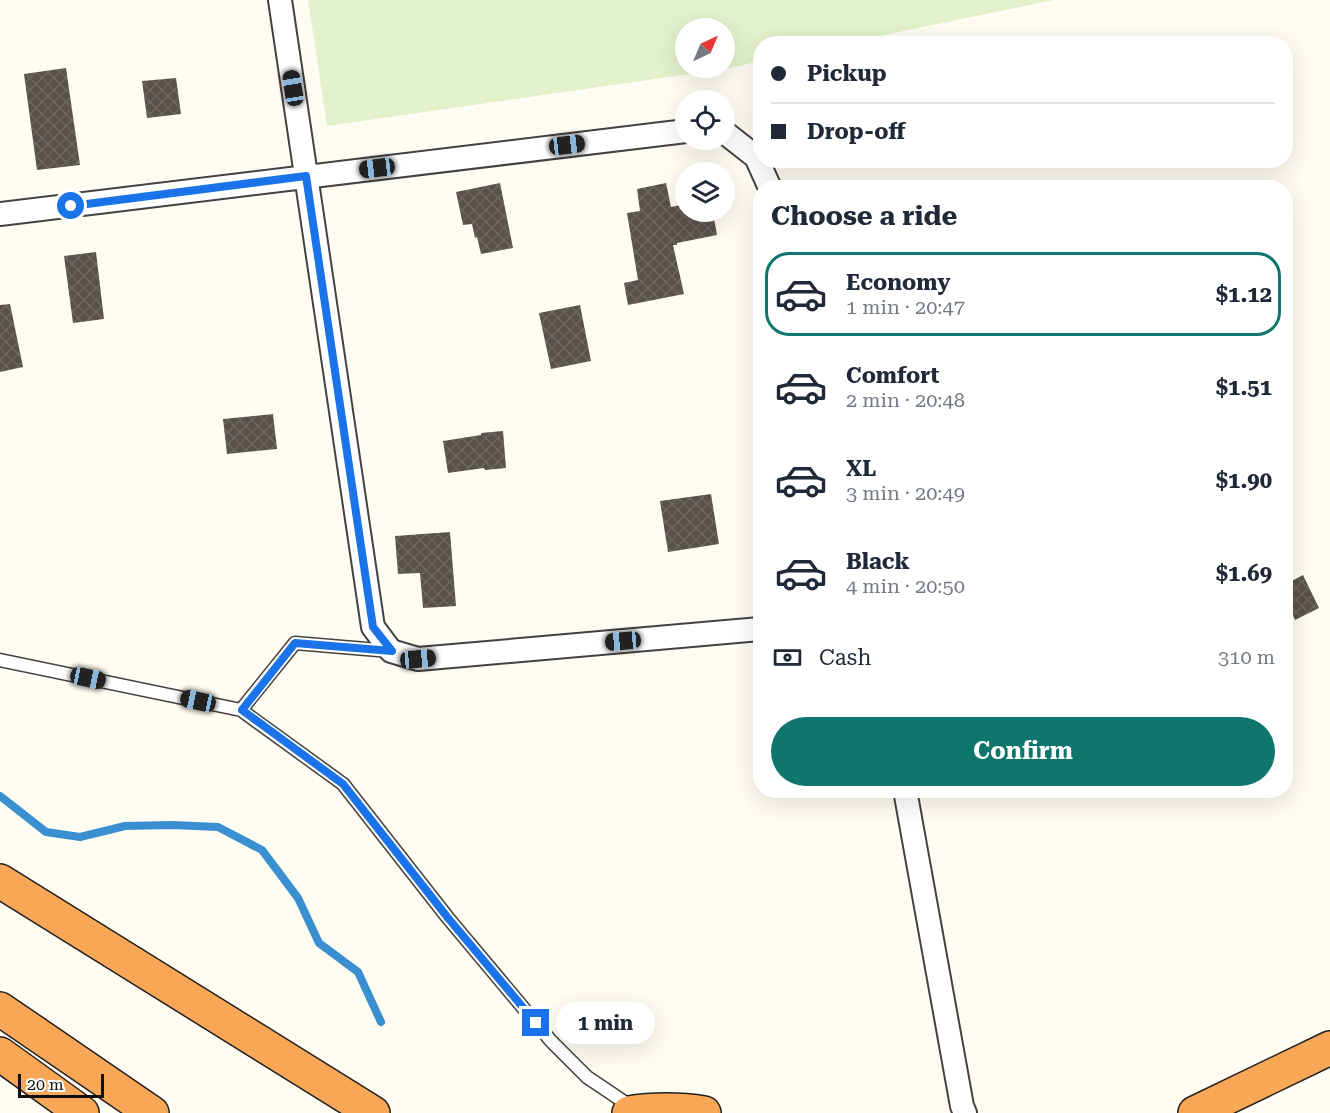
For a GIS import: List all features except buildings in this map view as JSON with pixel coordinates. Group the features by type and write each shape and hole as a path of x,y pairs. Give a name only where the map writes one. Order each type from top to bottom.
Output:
{"highway":[{"path":"0,881 373,1113"},
{"path":"0,1009 152,1113"},
{"path":"1195,1113 1330,1048"},
{"path":"0,1054 82,1113"},
{"path":"633,1112 704,1113"}],"street":[{"path":"280,0 373,627 392,651 418,659 753,630"},
{"path":"0,214 675,131"},
{"path":"735,141 753,156"},
{"path":"906,798 965,1113"}],"lane":[{"path":"242,710 295,643 392,651"},
{"path":"0,660 242,710 343,784 448,918 551,1041 587,1077 633,1112"}],"green space":[{"path":"308,0 1054,0 879,36 753,36 753,63 735,67 735,18 675,18 675,76 327,126"}],"waterway":[{"path":"0,796 46,832 80,837 125,826 218,827 262,850 298,898 319,943 358,972 381,1022"}],"route":[{"path":"71,206 306,176 373,627 392,651 295,643 242,710 343,784 448,918 536,1023"}]}
